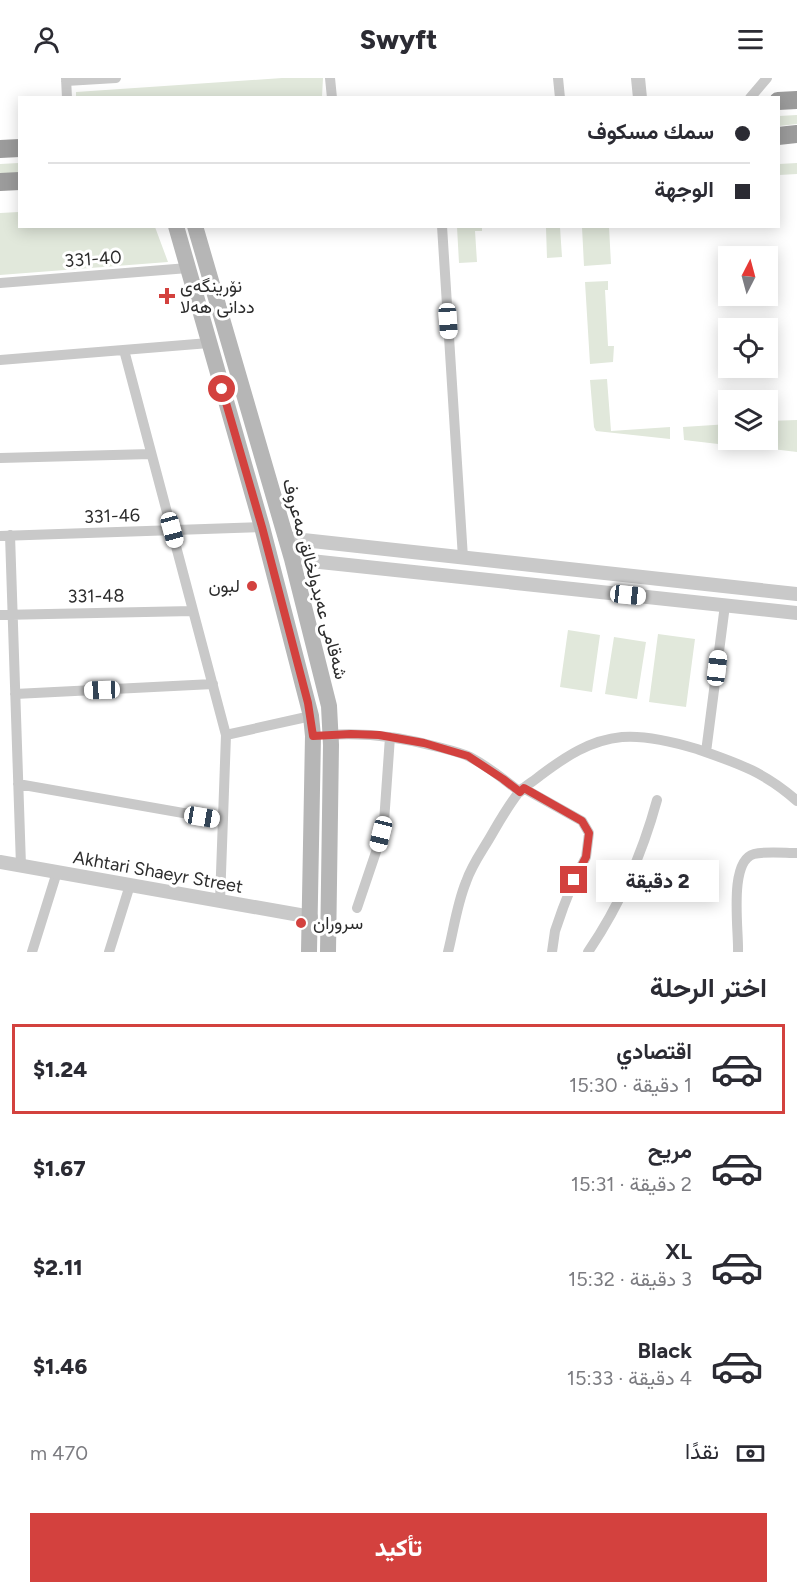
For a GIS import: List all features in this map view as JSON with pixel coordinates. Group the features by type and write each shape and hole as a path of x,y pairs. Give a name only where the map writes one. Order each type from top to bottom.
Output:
{"highway":[{"path":"780,101 797,100"},
{"path":"780,136 797,134"},
{"path":"0,149 18,148"},
{"path":"0,182 18,181"}],"main road":[{"path":"177,228 262,527 311,716 313,736 309,952"},
{"name":"شەقامی عەبدولخالق مەعروف","path":"196,228 285,538 299,559 329,706 331,735 328,952"},
{"path":"183,249 200,244"}],"street":[{"path":"67,96 66,80 116,78"},
{"path":"330,78 332,96"},
{"path":"558,78 560,96"},
{"path":"638,78 640,96"},
{"path":"752,96 767,78"},
{"path":"442,228 463,558"},
{"name":"331-40","path":"0,283 188,268"},
{"path":"0,360 209,343"},
{"path":"124,350 226,735 220,901"},
{"path":"0,458 151,454"},
{"name":"331-46","path":"5,535 262,527"},
{"path":"5,535 13,615 21,866"},
{"path":"285,538 797,594"},
{"path":"305,540 301,545 302,556 299,559 797,613"},
{"path":"673,600 675,581"},
{"path":"706,752 724,605"},
{"name":"331-48","path":"0,615 193,611"},
{"path":"15,694 213,684"},
{"path":"226,735 311,716"},
{"path":"313,736 365,734 390,737 424,743 468,756 522,790 582,821 589,833 586,857 563,908 555,931 552,952"},
{"path":"357,908 384,822 390,737"},
{"path":"448,952 459,901 467,879 496,825 522,790 580,749 605,740 630,737 687,746 749,768 780,786 797,801"},
{"path":"18,784 223,820"},
{"path":"588,952 629,882 650,828 657,800"},
{"path":"738,952 736,911 738,879 744,861 753,854 797,853"},
{"name":"Akhtari Shaeyr Street","path":"0,862 310,916"},
{"path":"32,952 57,872"},
{"path":"109,952 130,885"}],"shaded area":[{"path":"282,78 323,78 322,96 76,96 76,92"},
{"path":"797,115 797,124 780,126 780,116"},
{"path":"18,163 18,173 0,174 0,164"},
{"path":"797,163 797,174 780,175 780,164"},
{"path":"18,212 18,228 155,228 168,262 0,275 0,213"},
{"path":"457,228 482,228 482,231 475,231 477,262 459,263"},
{"path":"546,228 560,228 562,257 547,258"},
{"path":"582,228 609,228 611,264 584,266"},
{"path":"608,281 608,290 605,290 608,346 614,346 613,362 590,364 585,282"},
{"path":"607,379 611,431 670,427 670,439 596,431 590,380"},
{"path":"797,420 797,452 778,450 778,421"},
{"path":"718,425 718,444 684,440 683,427"},
{"path":"568,630 600,635 592,692 560,687"},
{"path":"658,634 695,639 686,707 649,702"},
{"path":"614,637 646,642 637,699 605,694"}],"place":[{"name":"نۆرینگەی ددانی هەلا","path":"167,296"},
{"name":"لبون","path":"252,586"},
{"name":"سروران","path":"301,923"}],"route":[{"path":"222,389 262,527 308,703 313,736 379,735 424,743 468,756 520,792 524,788 582,821 589,833 586,857 574,880"}]}
